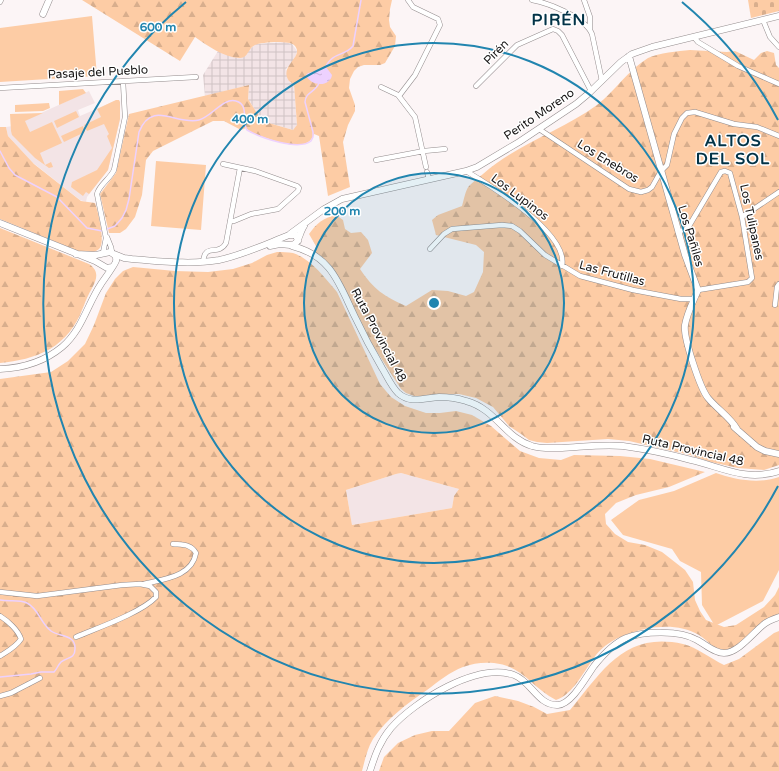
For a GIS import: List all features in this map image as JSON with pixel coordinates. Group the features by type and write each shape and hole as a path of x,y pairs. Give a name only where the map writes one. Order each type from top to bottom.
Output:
{"main road":[{"path":"43,14 49,0"},
{"name":"Perito Moreno","path":"294,237 300,232 306,223 327,206 342,199 478,167 576,104 602,81 620,62 629,56 649,48 779,16"},
{"name":"Los Pañiles","path":"629,56 684,255 698,290"},
{"name":"Ruta Provincial 48","path":"0,223 107,268 125,263 180,265 234,259 275,245 291,245 315,255"},
{"path":"294,237 296,244 291,245 286,239 294,237"},
{"name":"Ruta Provincial 48","path":"74,253 103,254 108,252 132,260 203,263 237,255 294,237 326,264 336,276 355,318 378,362 392,386 402,397 416,400 448,397 472,403 488,412 510,433 531,446 621,446 691,460 738,474 762,475 779,471"},
{"path":"0,369 21,367 36,363 64,345 77,330 101,284 113,266 116,259 112,253"},
{"path":"101,284 104,272 100,259 103,254"},
{"path":"698,290 685,323 685,335 702,389 707,397 732,422 748,441 762,450 779,454"},
{"path":"370,771 382,740 399,720 431,696 463,679 480,674 512,674 520,678 541,699 550,704 558,705 568,701 595,666 612,648 625,639 652,633 667,632 696,639 716,651 724,653 732,651 763,625 779,617"}],"street":[{"path":"399,96 416,73 440,25 438,20 413,7 408,0"},
{"path":"532,0 558,8 590,29"},
{"path":"584,0 590,17 590,29 602,81"},
{"path":"763,20 770,37 779,47"},
{"name":"Pirén","path":"476,86 517,45 553,29 558,30 562,35 591,91"},
{"path":"694,37 698,42 733,64 779,84"},
{"name":"Pasaje del Pueblo","path":"0,88 196,77"},
{"path":"103,254 106,243 97,193 114,170 125,117 123,81"},
{"path":"381,87 394,92 399,96 416,119 429,179"},
{"path":"661,171 667,164 675,131 683,116 687,113 695,112 734,124 757,127 779,136"},
{"name":"Los Enebros","path":"539,129 632,190 641,192 648,190 654,185 661,171"},
{"path":"376,160 423,151 445,149"},
{"path":"223,164 255,171 299,187 299,191 278,209 251,214 230,223"},
{"path":"203,263 206,252 220,249 225,245 240,168"},
{"name":"Los Lupinos","path":"466,171 497,190 545,229 562,256 562,266"},
{"name":"Los Tulipanes","path":"678,232 689,226 720,174 723,171 727,171 731,174 742,217 753,275 752,280 748,282 698,290"},
{"path":"742,217 779,192"},
{"name":"Las Frutillas","path":"430,249 444,234 452,230 509,226 520,230 542,253 584,278 630,290 678,298 694,299"},
{"path":"105,234 112,253"},
{"path":"775,305 777,287 779,284"},
{"path":"0,592 37,596 140,584 179,575 195,561 196,553 193,548 187,545 173,544"},
{"path":"76,637 150,603 156,597 156,592 150,586 140,584"},
{"path":"0,616 8,621 20,636 21,640 14,647 0,656"},
{"path":"0,696 11,693 40,678"}],"shaded area":[{"path":"285,42 292,44 297,51 295,59 286,69 291,82 294,83 297,126 293,130 262,121 248,99 249,85 205,96 203,75 218,51 240,58 256,44"},
{"path":"89,91 95,103 78,110 80,116 117,100 120,102 120,119 108,170 87,197 86,202 80,200 32,162 8,136 6,127 13,126"},
{"path":"401,473 459,489 454,496 452,508 352,525 346,490"}],"green space":[{"path":"82,0 392,0 389,20 390,27 396,36 395,46 385,63 380,65 364,65 358,67 350,79 349,88 355,105 355,111 348,125 343,142 350,187 328,196 319,136 314,134 310,141 303,144 285,144 250,132 246,128 241,130 224,121 213,121 153,151 146,160 142,195 135,217 126,229 120,233 109,233 100,194 116,173 129,114 249,85 248,99 262,121 293,130 297,125 294,84 289,81 287,70 297,53 297,49 294,45 287,42 263,43 253,46 244,57 239,58 227,56 195,37 180,61"},
{"path":"748,0 779,0 779,11 751,18"},
{"path":"92,16 97,76 0,82 0,28"},
{"path":"690,50 735,51 754,60 761,53 767,51 774,53 776,65 779,68 779,465 764,470 738,468 629,441 608,439 547,443 537,442 529,440 509,426 493,407 476,398 459,394 442,394 417,397 406,393 401,389 355,318 340,280 332,267 321,256 315,255 316,246 309,234 324,219 336,215 343,220 345,229 351,233 361,232 368,240 372,253 360,269 380,292 406,306 432,290 448,291 466,296 474,292 483,272 484,252 476,245 436,235 432,220 438,215 462,206 469,186 496,163 569,123 597,105 634,68 648,58 652,56"},
{"path":"83,89 86,93 59,105 59,91"},
{"path":"119,100 120,102 120,119 108,170 89,194 86,192 83,196 71,187 72,182 97,170 112,148 107,136 109,134 104,124 87,131 84,125 101,117 97,109"},
{"path":"49,103 50,108 43,111 15,112 15,105"},
{"path":"76,111 79,117 57,128 54,121"},
{"path":"43,113 25,121 30,132 52,122 62,143 40,153 45,165 51,162 53,167 49,168 35,158 12,135 11,131 10,114"},
{"path":"83,126 85,132 64,142 61,136"},
{"path":"0,127 6,127 8,136 34,164 81,201 95,203 102,234 101,246 97,251 78,251 0,219"},
{"path":"156,161 206,165 201,230 151,226"},
{"path":"0,228 89,264 96,272 96,280 77,322 60,341 50,349 38,355 0,363"},
{"path":"277,252 293,253 312,264 323,275 337,292 380,384 391,397 405,406 426,413 456,411 472,415 491,426 520,451 539,458 561,460 574,455 620,456 650,459 705,472 669,487 636,495 616,503 605,514 606,524 615,534 628,542 645,545 662,552 685,570 693,582 695,600 706,620 724,627 736,625 764,607 775,595 779,587 779,618 765,624 736,647 725,650 718,649 699,635 681,628 662,627 643,629 625,635 605,646 596,655 568,693 556,700 540,690 513,668 494,663 482,663 463,667 445,677 412,701 385,724 371,743 362,771 0,771 0,379 51,372 68,361 85,344 106,293 115,279 123,271 133,267 208,272 233,269 252,263 267,255","holes":["401,473 459,489 454,496 452,508 352,525 346,490"]},
{"path":"716,473 731,478 756,481 779,477 779,570 763,601 715,626 702,605 701,572 680,561 672,549 623,535 611,520 639,500 674,491"},
{"path":"779,631 779,771 379,771 384,757 398,743 415,735 432,731 449,731 475,703 495,696 518,701 547,714 570,710 604,669 616,658 630,649 645,643 663,642 683,644 724,665 739,659 774,633"}],"water":[{"path":"326,67 332,75 328,82 320,84 308,79 306,75 308,73 321,70"}],"waterway":[{"path":"325,68 331,59 346,52 353,46 361,0"},
{"path":"0,151 9,168 15,175 57,197 87,228 102,231 115,226 122,218 126,210 139,132 144,122 151,117 158,115 182,120 199,120 204,118 222,104 236,101 243,106 245,126 247,130 270,140 297,145 305,144 311,141 313,137 305,102 307,96 319,83"},
{"path":"0,600 20,601 27,603 37,612 47,628 54,633 70,638 75,644 74,655 63,660 54,672 0,677"}],"district":[{"name":"PIRÉN","path":"559,20"},
{"name":"ALTOS DEL SOL","path":"733,150"}]}
